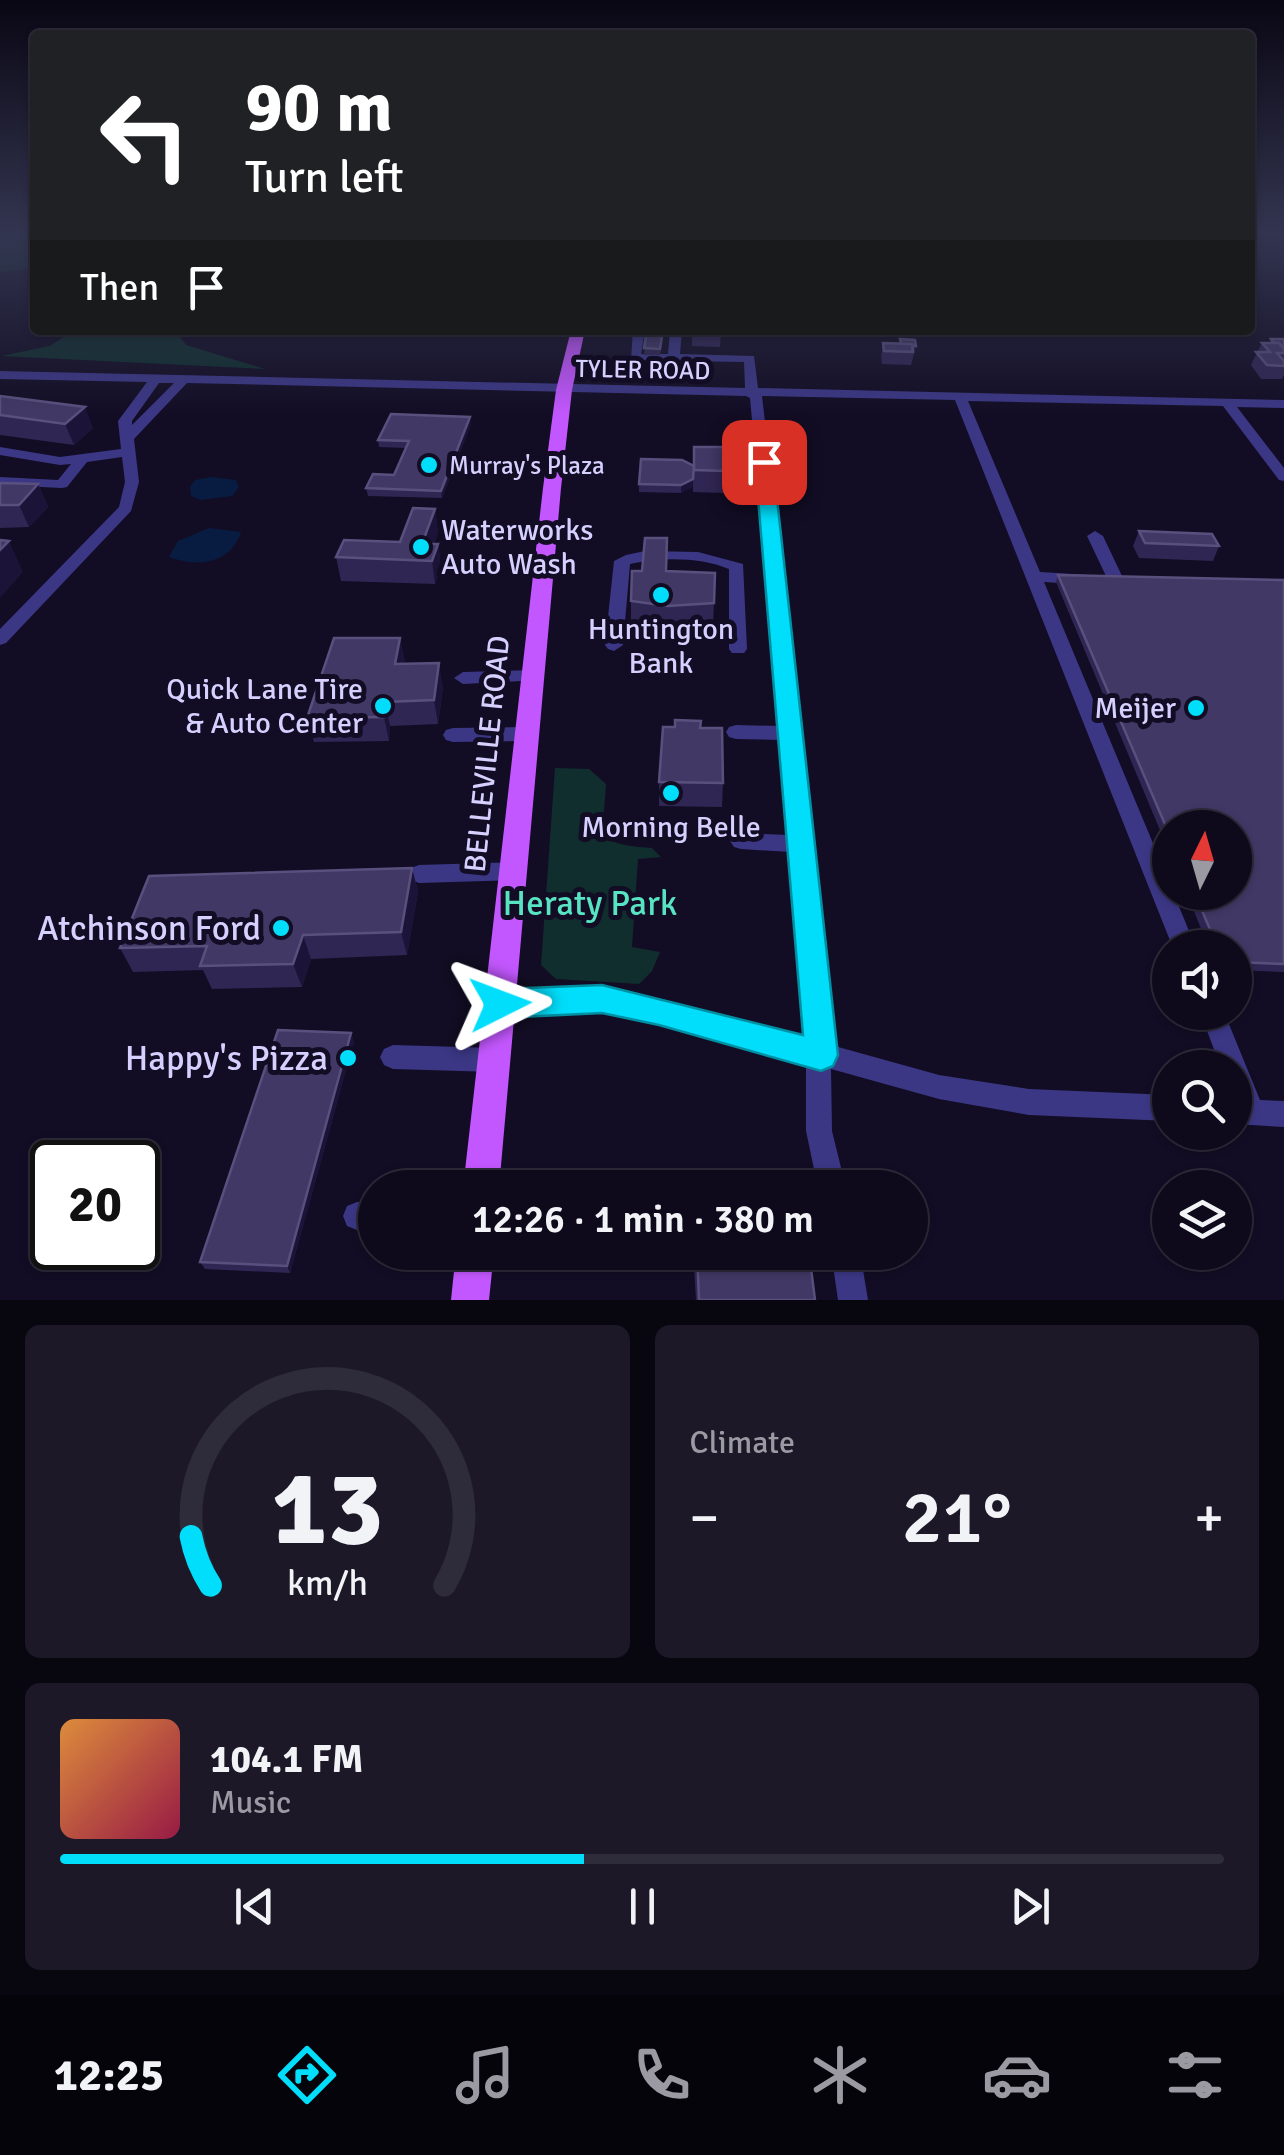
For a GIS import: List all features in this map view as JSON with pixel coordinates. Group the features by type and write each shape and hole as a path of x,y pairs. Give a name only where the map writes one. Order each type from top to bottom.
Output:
{"main road":[{"name":"BELLEVILLE ROAD","path":"484,1170 564,390 577,335"},
{"path":"470,1300 473,1270"}],"street":[{"path":"638,335 635,357 750,360 803,844 821,1055 819,1131 828,1170"},
{"path":"674,358 676,335"},
{"name":"TYLER ROAD","path":"0,375 1284,404"},
{"path":"3,632 126,508 132,482 125,420 155,380"},
{"path":"0,451 40,459 82,460 129,444 183,380"},
{"path":"961,399 1178,930"},
{"path":"1228,404 1284,477"},
{"path":"0,481 62,484 82,460"},
{"path":"1034,578 1112,580 1114,576 1095,536"},
{"path":"614,645 622,561 637,556 723,559 737,567 738,649"},
{"path":"463,678 533,676"},
{"path":"736,732 792,733"},
{"path":"453,734 526,734"},
{"path":"741,841 803,844"},
{"path":"419,874 514,871"},
{"path":"500,1004 602,999 659,1010 939,1086 1028,1102 1152,1107"},
{"path":"393,1056 494,1060"},
{"path":"1252,1112 1284,1114"},
{"path":"847,1270 853,1300"}],"green space":[{"path":"66,335 179,335 186,345 265,369 1,356 50,346"},
{"name":"Heraty Park","path":"555,768 589,769 606,784 606,834 620,844 652,848 661,857 638,859 632,947 660,952 652,971 639,984 556,979 541,965"}],"water":[{"path":"195,480 236,480 239,487 232,496 200,500 191,496 190,487"},
{"path":"209,528 241,532 229,551 212,561 169,557 178,541"}],"building":[{"path":"646,335 662,335 660,349 644,348"},
{"path":"900,339 915,340 916,346 901,344"},
{"path":"883,343 912,344 913,352 884,351"},
{"path":"1262,343 1279,343 1284,353 1277,353 1284,366 1267,365 1256,352 1270,352"},
{"path":"0,396 85,407 65,424 0,415"},
{"name":"Murray's Plaza","path":"391,414 470,417 441,491 366,488 373,474 394,475 409,441 378,440"},
{"path":"694,447 725,447 725,471 694,470"},
{"path":"641,459 682,460 694,466 693,479 681,485 639,484"},
{"path":"0,483 38,484 19,505 0,505"},
{"path":"413,508 435,509 422,544 438,544 432,561 336,557 344,540 400,542"},
{"path":"1139,531 1212,534 1219,546 1145,543"},
{"path":"645,538 667,538 666,571 715,573 714,603 668,606 631,601 632,571 642,571"},
{"name":"Meijer","path":"1058,575 1284,580 1284,964 1252,963 1252,930 1210,930 1202,910 1252,910 1252,810 1159,810"},
{"path":"334,638 400,638 395,664 439,663 434,700 385,702 384,717 307,718"},
{"path":"675,720 701,721 700,728 722,728 723,783 659,782 663,727 675,727"},
{"name":"Atchinson Ford","path":"412,868 401,932 303,935 293,964 200,966 207,946 120,948 149,876"},
{"path":"278,1030 351,1033 287,1266 200,1262"},
{"path":"698,1270 811,1270 815,1300 699,1300"}],"place":[{"name":"Murray's Plaza","path":"429,465"},
{"name":"Waterworks Auto Wash","path":"421,547"},
{"name":"Huntington Bank","path":"661,595"},
{"name":"Quick Lane Tire & Auto Center","path":"383,706"},
{"name":"Meijer","path":"1196,708"},
{"name":"Morning Belle","path":"671,793"},
{"name":"Atchinson Ford","path":"281,928"},
{"name":"Happy's Pizza","path":"348,1058"}],"route":[{"path":"500,1004 602,999 659,1010 821,1055 764,462"}]}
